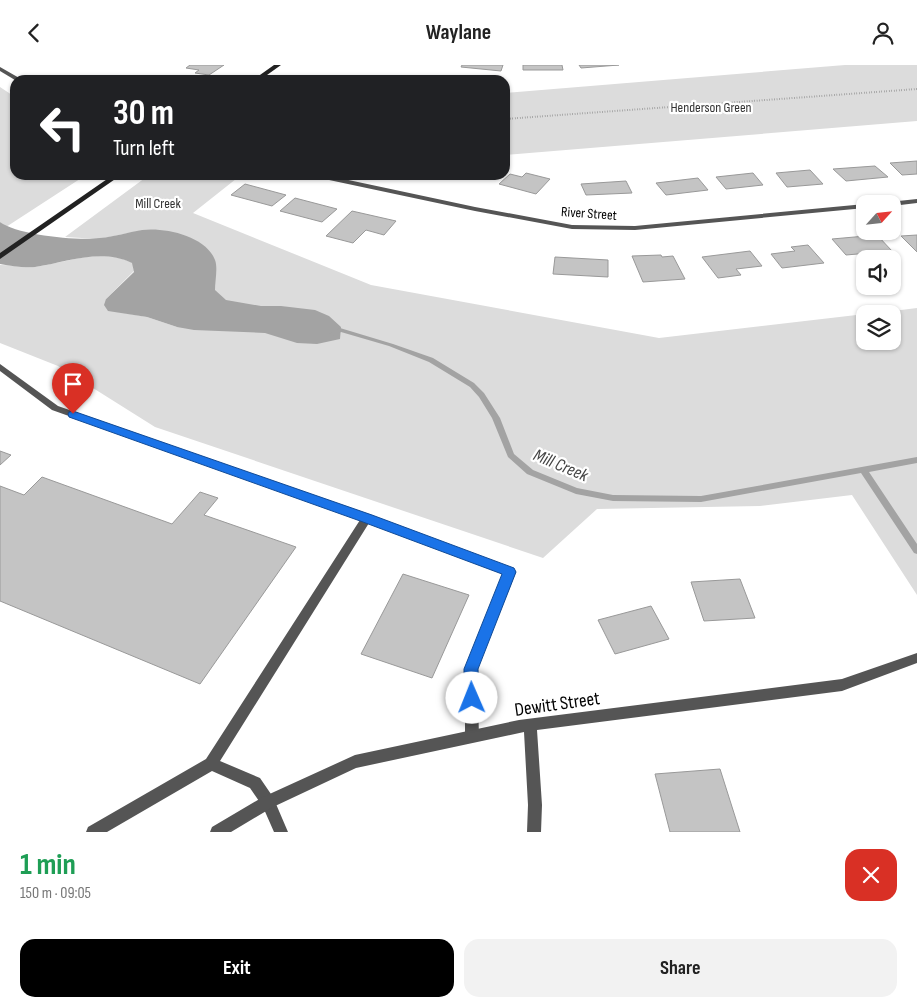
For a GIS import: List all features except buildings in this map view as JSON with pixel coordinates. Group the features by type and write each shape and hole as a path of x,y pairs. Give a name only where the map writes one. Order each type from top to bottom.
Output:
{"main road":[{"path":"263,75 278,65"},
{"path":"0,257 111,180"}],"street":[{"name":"River Street","path":"339,180 572,227 635,228 856,207"},
{"path":"901,203 917,201"},
{"path":"0,367 55,408 367,518 510,572 471,669 472,736"},
{"path":"93,832 211,764 367,518"},
{"name":"Dewitt Street","path":"217,832 268,802 355,762 530,725 842,685 917,658"},
{"path":"530,725 535,805 534,832"},
{"path":"211,764 255,783 268,802 281,832"}],"path":[{"path":"510,119 917,89"}],"green space":[{"name":"Henderson Green","path":"845,65 917,65 917,121 510,155 510,93"},
{"path":"0,87 10,94 10,180 78,180 6,227 0,222"},
{"path":"142,180 235,180 193,213 371,285 659,338 856,315 856,350 901,350 901,310 917,308 917,595 852,495 760,506 597,509 543,558 155,427 58,366 0,343 0,265 34,267 84,257 108,256 121,258 133,263 134,271 106,299 108,310 147,317 177,327 144,230 99,239 65,237"}],"shaded area":[{"path":"0,222 8,227 33,234 63,238 90,239 110,237 151,229 184,235 194,239 210,252 216,263 215,290 226,300 261,306 315,310 329,316 341,327 340,339 317,344 297,343 265,333 194,330 177,327 147,317 108,311 104,305 106,299 134,272 132,263 120,259 96,256 35,267 0,264"}],"waterway":[{"name":"Mill Creek","path":"332,334 340,330 391,345 431,360 472,385 482,395 496,418 511,455 530,472 576,491 613,498 701,499 863,470"},
{"name":"Mill Creek","path":"863,470 917,460"},
{"path":"863,470 917,551"}],"route":[{"path":"73,414 367,518 510,572 471,669 472,698"}]}
